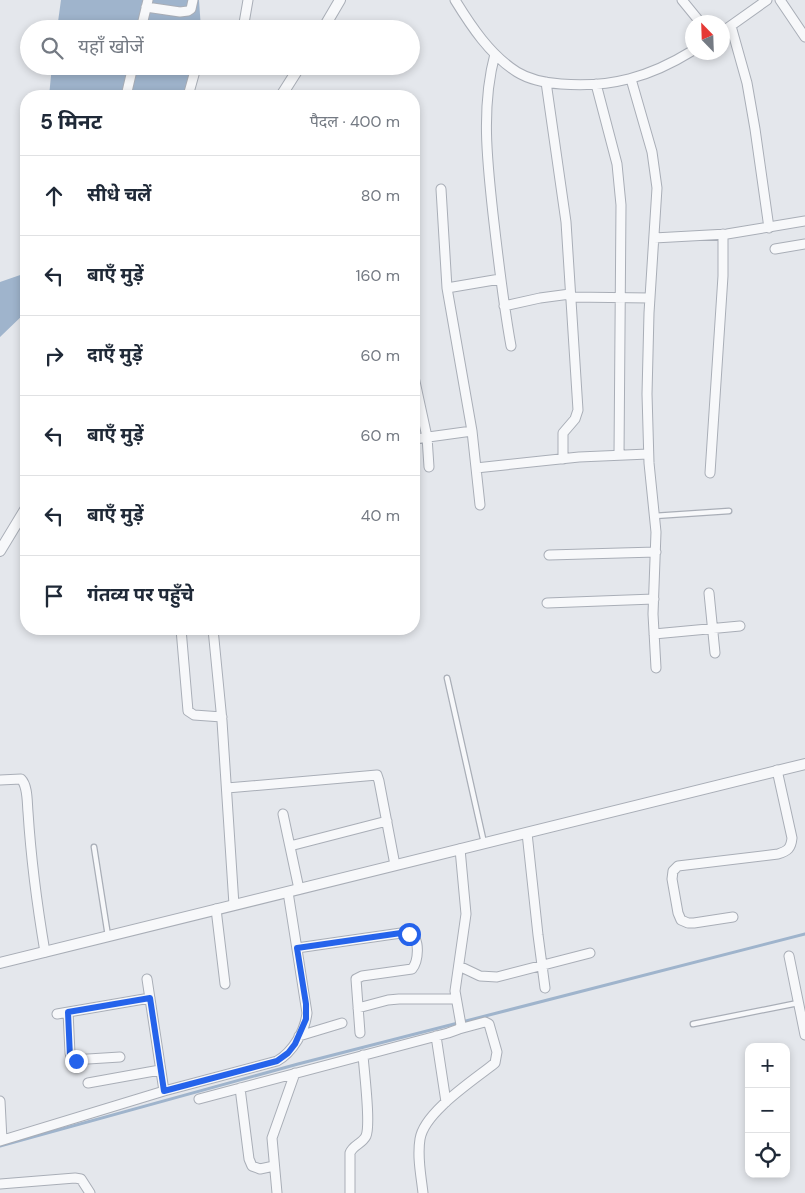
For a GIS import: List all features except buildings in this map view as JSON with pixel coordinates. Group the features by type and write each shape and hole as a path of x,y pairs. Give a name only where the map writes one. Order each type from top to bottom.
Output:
{"street":[{"path":"143,20 147,3 184,12 191,8 193,0"},
{"path":"245,20 248,0"},
{"path":"328,20 340,0"},
{"path":"455,0 469,23 495,54 518,72 536,80 579,85 611,83 631,79 665,67 685,55"},
{"path":"682,0 694,15"},
{"path":"767,0 731,26 747,83 769,228"},
{"path":"780,0 805,37"},
{"path":"495,54 490,79 486,132 500,278 511,346"},
{"path":"127,90 131,75"},
{"path":"190,90 194,75"},
{"path":"285,90 294,75"},
{"path":"631,79 652,152 657,188 650,298 647,394 648,454 656,552 654,599 656,668"},
{"path":"546,82 564,195 578,410 575,419 563,433 563,459"},
{"path":"596,84 617,164 621,206 619,455"},
{"path":"441,189 447,288 472,430 480,505"},
{"path":"654,238 723,234 805,221"},
{"path":"710,472 723,276 723,234"},
{"path":"775,249 805,244"},
{"path":"447,288 500,278"},
{"path":"504,306 540,298 570,295 650,298"},
{"path":"420,403 428,437 429,467"},
{"path":"420,438 472,430"},
{"path":"476,468 563,459 648,454"},
{"path":"0,551 20,518"},
{"path":"549,555 656,552"},
{"path":"709,593 715,654"},
{"path":"548,603 654,599"},
{"path":"654,634 740,626"},
{"path":"182,635 189,713 222,717"},
{"path":"214,635 222,717 234,905"},
{"path":"0,963 805,764"},
{"path":"733,916 694,923 681,920 672,879 673,871 678,866 778,854 788,851 792,845 792,838 777,770"},
{"path":"227,788 378,776 396,865"},
{"path":"0,780 19,778 24,783 32,872 45,952"},
{"path":"0,1101 1,1140 164,1091 277,1061 288,1053 304,1026 307,1013 297,948 290,846 283,814"},
{"path":"290,846 387,821"},
{"path":"526,833 545,988"},
{"path":"460,849 466,914 455,999 460,1024"},
{"path":"216,910 225,984"},
{"path":"297,948 401,933 409,934 416,941 418,956 414,966 409,971 358,976 355,983 360,1033"},
{"path":"459,966 487,978 590,953"},
{"path":"789,956 805,1035"},
{"path":"147,979 164,1091"},
{"path":"57,1014 150,998"},
{"path":"358,1008 394,1000 455,999"},
{"path":"68,1012 72,1060 120,1057"},
{"path":"199,1099 436,1036 460,1024 485,1022 489,1024 497,1057 495,1063 432,1115 420,1136 419,1151 423,1193"},
{"path":"299,1036 342,1023"},
{"path":"436,1036 446,1102"},
{"path":"350,1193 350,1153 352,1148 365,1138 368,1126 363,1056"},
{"path":"88,1083 160,1070"},
{"path":"277,1193 272,1146 274,1131 295,1073"},
{"path":"240,1088 249,1160 252,1166 260,1169 274,1166"},
{"path":"0,1184 75,1178 81,1179 90,1193"}],"lane":[{"path":"654,516 729,511"},
{"path":"447,678 484,843"},
{"path":"94,847 108,936"},
{"path":"693,1024 798,1003"}],"water":[{"path":"61,0 199,0 200,20 58,20"},
{"path":"51,75 198,75 191,90 50,90"},
{"path":"20,275 20,318 0,337 0,282"}],"waterway":[{"path":"0,1146 298,1064 805,934"}],"route":[{"path":"76,1061 70,1057 68,1012 150,998 164,1091 277,1061 284,1057 295,1044 306,1019 306,1004 297,948 401,933 409,934"}]}
